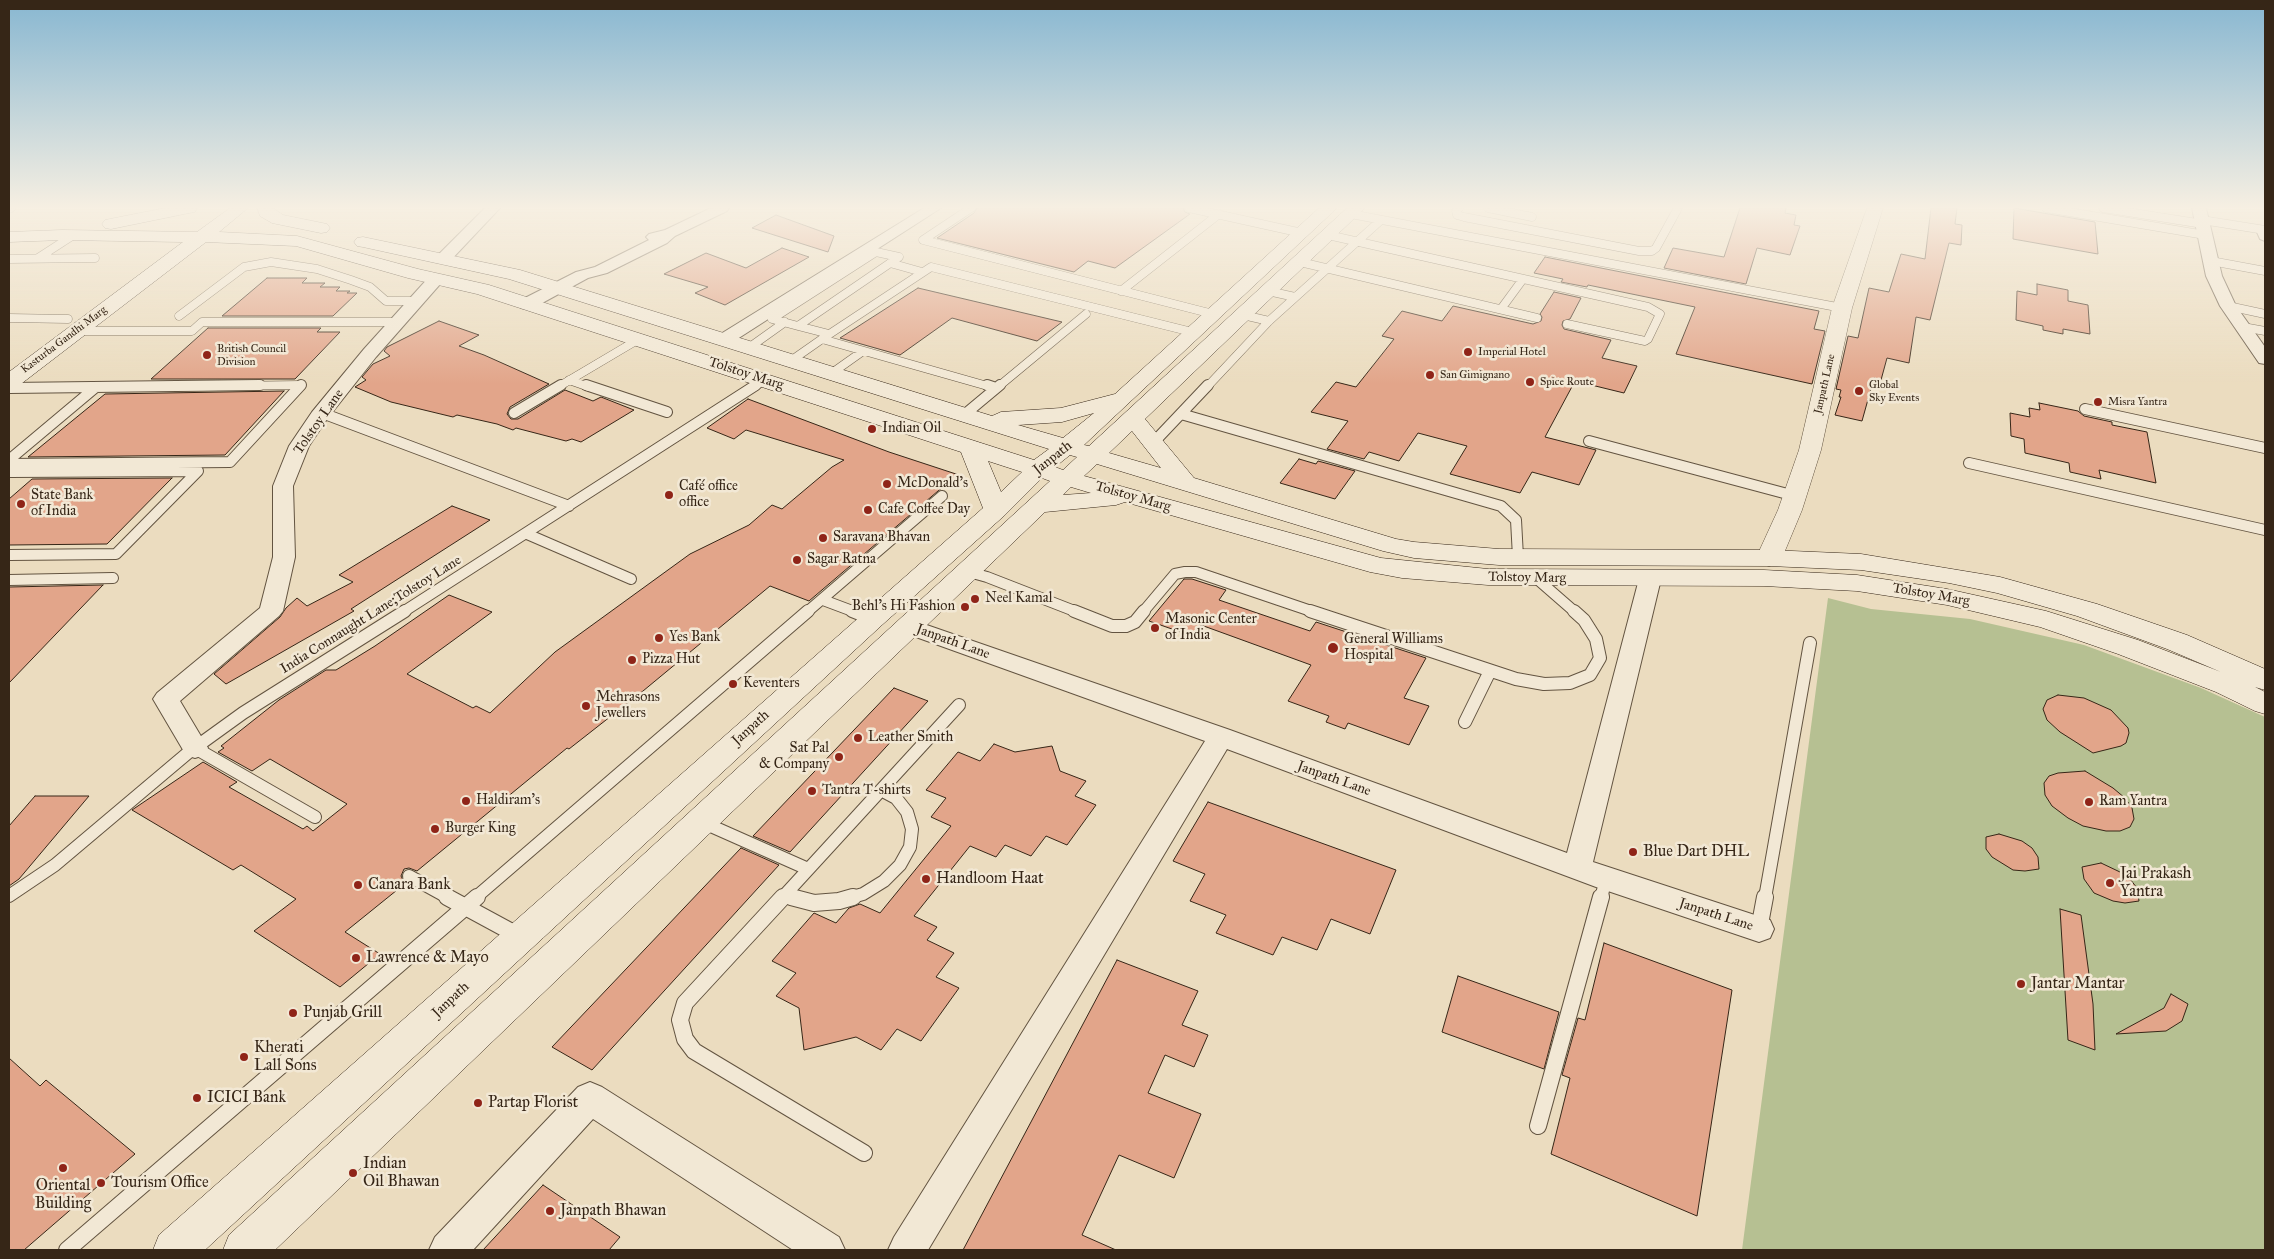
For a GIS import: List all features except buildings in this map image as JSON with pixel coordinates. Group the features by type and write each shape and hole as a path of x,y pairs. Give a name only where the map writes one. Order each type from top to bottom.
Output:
{"main road":[{"name":"Kasturba Gandhi Marg","path":"9,382 139,267"},
{"name":"Tolstoy Marg","path":"428,267 513,274 969,417 1392,546 1445,553 1518,557 1769,558 1861,562 1949,575 2000,585 2046,597 2111,618 2178,642 2265,680"},
{"name":"Tolstoy Marg","path":"437,267 482,289 971,448 1039,468 1068,479 1379,566 1433,573 1536,578 1764,578 1857,583 1947,597 2046,620 2128,647 2226,685 2265,704"},
{"name":"Janpath","path":"174,1250 872,618 996,510 1039,468 1068,447 1265,267"},
{"name":"Janpath","path":"244,1250 969,572 1038,504 1068,479 1295,267"},
{"name":"Janpath Lane","path":"1769,558 1795,496 1810,450 1842,308 1856,267"},
{"name":"Kasturba Gandhi Marg","path":"9,363 72,325"},
{"path":"969,417 1040,418 1083,410 1120,399"},
{"path":"1133,418 1186,484"},
{"path":"971,448 996,510"},
{"path":"1038,504 1133,497"}],"street":[{"path":"527,304 582,275 608,267"},
{"path":"725,339 840,267"},
{"path":"2212,267 2214,276 2228,306 2265,359"},
{"name":"Tolstoy Lane","path":"195,748 166,699 271,611 284,557 283,486 299,446 322,413 416,301 440,269"},
{"path":"1578,869 1650,579"},
{"name":"Janpath Lane","path":"910,627 1221,738 1606,879 1759,929"},
{"path":"907,1250 1221,738"},
{"path":"448,1250 590,1098 826,1250"}],"lane":[{"path":"179,316 245,267"},
{"path":"302,267 317,269 370,287 386,301 416,301"},
{"path":"853,267 772,319 798,326 863,351 996,388"},
{"path":"798,326 885,267"},
{"path":"903,267 922,272"},
{"path":"1024,267 1213,314"},
{"path":"1121,291 1151,267"},
{"path":"1321,267 1538,318"},
{"path":"1470,267 1648,307 1660,314 1648,339 1645,341 1567,324"},
{"path":"1626,267 1842,308"},
{"path":"2242,267 2265,271"},
{"path":"792,360 922,272 931,268 943,269 1192,332"},
{"path":"1154,442 1269,321 1327,268"},
{"path":"1501,309 1523,279"},
{"path":"1268,291 1295,297"},
{"path":"2228,306 2265,314"},
{"path":"969,417 996,388 1086,314"},
{"path":"1243,315 1269,321"},
{"path":"9,318 72,325 192,331 202,322 397,322"},
{"path":"750,347 785,322"},
{"path":"2243,328 2265,331"},
{"path":"514,412 639,340"},
{"path":"832,373 863,351"},
{"path":"569,380 666,412"},
{"name":"India Connaught Lane;Tolstoy Lane","path":"9,896 55,865 195,748 243,713 527,534 764,380"},
{"path":"9,388 301,385 230,462 9,462"},
{"path":"9,462 96,387"},
{"path":"2084,409 2265,448"},
{"path":"322,413 569,506"},
{"path":"1181,414 1501,506 1516,520 1518,557"},
{"path":"1590,441 1795,496"},
{"path":"1969,463 2265,530"},
{"path":"9,472 198,471 116,554 9,554"},
{"path":"67,1250 942,496"},
{"path":"527,534 631,579"},
{"path":"969,572 987,577 1112,626 1126,626 1135,622 1175,574 1196,572 1490,671 1544,684 1570,683 1590,674 1600,658 1596,639 1584,620 1536,578"},
{"path":"9,580 113,578"},
{"path":"823,600 872,618"},
{"path":"1759,929 1810,643"},
{"path":"1465,722 1490,671"},
{"path":"864,1152 694,1051 685,1039 680,1020 685,1003 959,705"},
{"path":"195,748 315,817"},
{"path":"784,895 814,903 839,901 863,894 884,881 900,865 910,847 912,829 907,812 902,805 896,798 881,790"},
{"path":"702,822 808,869"},
{"path":"409,876 520,936"},
{"path":"1538,1126 1606,879"}],"green space":[{"name":"Jantar Mantar","path":"1828,598 1871,609 1970,619 2084,645 2201,688 2265,717 2265,1250 1742,1250"}],"place":[{"name":"Imperial Hotel","path":"1468,352"},
{"name":"British Council Division","path":"207,355"},
{"name":"San Gimignano","path":"1430,375"},
{"name":"Spice Route","path":"1530,382"},
{"name":"Global Sky Events","path":"1859,391"},
{"name":"Misra Yantra","path":"2098,402"},
{"name":"Indian Oil","path":"872,429"},
{"name":"McDonald's","path":"887,484"},
{"name":"Café office office","path":"669,495"},
{"name":"State Bank of India","path":"21,504"},
{"name":"Cafe Coffee Day","path":"868,510"},
{"name":"Saravana Bhavan","path":"823,538"},
{"name":"Sagar Ratna","path":"797,560"},
{"name":"Neel Kamal","path":"975,599"},
{"name":"Behl's Hi Fashion","path":"965,607"},
{"name":"Masonic Center of India","path":"1155,628"},
{"name":"Yes Bank","path":"659,638"},
{"name":"General Williams Hospital","path":"1333,648"},
{"name":"Pizza Hut","path":"632,660"},
{"name":"Keventers","path":"733,684"},
{"name":"Mehrasons Jewellers","path":"586,706"},
{"name":"Leather Smith","path":"858,738"},
{"name":"Sat Pal & Company","path":"839,757"},
{"name":"Tantra T-shirts","path":"812,791"},
{"name":"Haldiram's","path":"466,801"},
{"name":"Ram Yantra","path":"2089,802"},
{"name":"Burger King","path":"435,829"},
{"name":"Blue Dart DHL","path":"1633,852"},
{"name":"Handloom Haat","path":"926,879"},
{"name":"Jai Prakash Yantra","path":"2110,883"},
{"name":"Canara Bank","path":"358,885"},
{"name":"Lawrence & Mayo","path":"356,958"},
{"name":"Jantar Mantar","path":"2021,984"},
{"name":"Punjab Grill","path":"293,1013"},
{"name":"Kherati Lall Sons","path":"244,1057"},
{"name":"ICICI Bank","path":"197,1098"},
{"name":"Partap Florist","path":"478,1103"},
{"name":"Oriental Building","path":"63,1168"},
{"name":"Indian Oil Bhawan","path":"353,1173"},
{"name":"Tourism Office","path":"101,1183"},
{"name":"Janpath Bhawan","path":"550,1211"}]}
